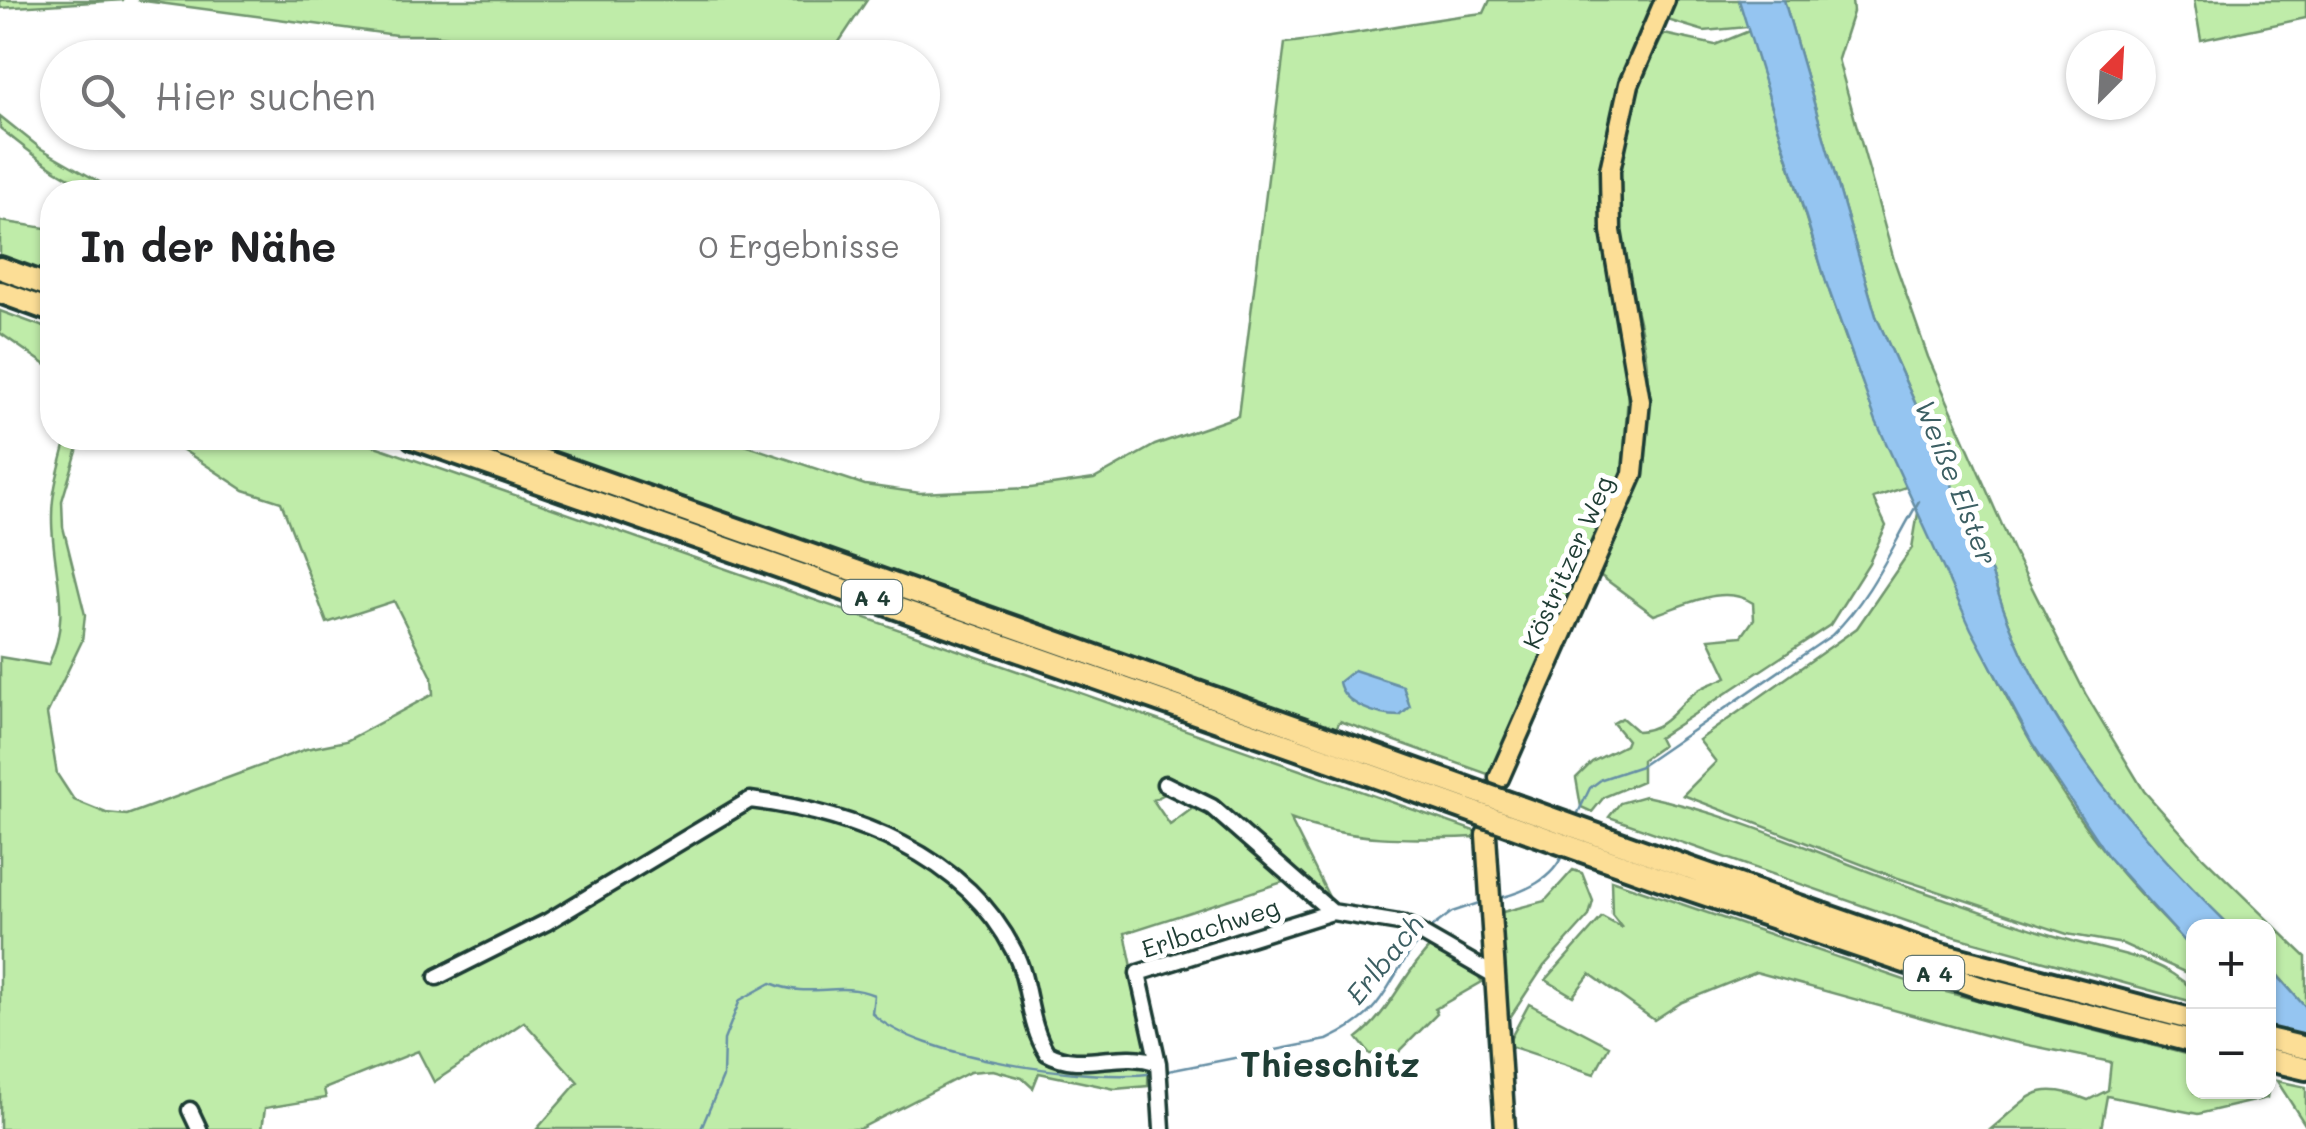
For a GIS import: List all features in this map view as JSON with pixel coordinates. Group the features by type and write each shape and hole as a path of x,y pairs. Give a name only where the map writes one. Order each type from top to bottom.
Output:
{"highway":[{"path":"0,268 40,283"},
{"path":"0,292 40,306"},
{"name":"A 4","path":"448,450 1332,751"},
{"name":"A 4","path":"513,450 1982,988 2186,1040"},
{"name":"A 4","path":"1683,877 1938,954 2186,1018"},
{"path":"2276,1041 2306,1048"},
{"path":"2276,1062 2306,1069"}],"main road":[{"name":"Köstritzer Weg","path":"1499,778 1634,474 1640,401 1610,230 1610,170 1629,84 1665,0"},
{"path":"1486,835 1486,887 1506,1129"}],"street":[{"path":"1165,784 1212,807 1332,912 1405,924 1492,974"},
{"path":"437,977 547,922 750,800 869,830 933,860 998,922 1023,970 1034,1030 1047,1052 1076,1062 1136,1055 1159,1071"},
{"name":"Erlbachweg","path":"1162,1129 1159,1071 1138,973 1332,912"},
{"path":"190,1110 199,1129"}],"green space":[{"path":"0,0 124,0 0,8"},
{"path":"137,0 867,0 840,40 466,40 396,35"},
{"path":"1490,0 1659,0 1606,163 1630,363 1622,485 1496,777 1340,721 1336,728 547,450 760,450 865,485 920,493 1031,488 1094,479 1155,445 1238,416 1285,43 1484,13"},
{"path":"1672,0 1739,0 1748,27 1704,31 1664,19"},
{"path":"1784,0 1852,0 1853,12 1838,59 1894,260 1928,357 2013,550 2086,695 2144,791 2203,857 2267,919 2223,919 2120,808 2058,721 2032,675 1992,574 1876,316"},
{"path":"2194,0 2306,0 2306,18 2201,40"},
{"path":"1749,31 1839,319 1909,486 1873,498 1886,526 1869,563 1830,625 1658,738 1662,746 1642,760 1642,781 1604,797 1592,812 1581,807 1576,778 1592,762 1625,745 1627,740 1613,723 1622,718 1637,731 1647,730 1670,716 1697,691 1727,677 1709,639 1742,636 1754,619 1753,603 1730,595 1705,598 1654,615 1597,573 1634,473 1648,394 1645,353 1620,226 1621,169 1631,113 1664,34 1715,45"},
{"path":"0,116 40,150 96,180 70,179 0,128"},
{"path":"0,221 40,227 40,271 0,256"},
{"path":"0,311 40,326 40,361 0,333"},
{"path":"64,450 77,450 62,501 63,527 85,615 82,641 47,714 57,774 74,800 106,813 127,815 306,749 346,741 433,694 432,677 394,601 327,623 281,502 244,490 183,450 386,450 1480,833 1479,842 1474,837 1358,835 1290,819 1334,907 1213,805 1171,791 1153,800 1170,825 1197,805 1210,811 1289,880 1125,933 1149,1049 1148,1086 1115,1089 1039,1073 1033,1088 1022,1078 993,1070 970,1072 859,1129 537,1129 578,1082 524,1022 434,1082 418,1051 324,1089 326,1098 265,1108 262,1129 0,1129 0,657 48,665 56,646 60,609 52,506"},
{"path":"1919,507 1981,645 2027,734 2110,859 2186,943 2186,973 2123,944 2067,934 1889,875 1683,795 1716,762 1699,740 1857,628 1912,548"},
{"path":"1645,796 1720,816 2036,930 2150,962 2186,984 2186,1000 1935,931 1609,817 1620,803"},
{"path":"1573,870 1582,873 1593,901 1589,916 1544,966 1511,1016 1503,1016 1495,914 1545,901"},
{"path":"1611,880 1919,985 2186,1054 2186,1099 2263,1099 2198,1114 2107,1096 2101,1129 1991,1129 2035,1094 2056,1091 2088,1100 2108,1090 2111,1062 1999,1039 1756,972 1682,1002 1654,1020 1590,974 1573,996 1546,980 1602,917 1622,928 1612,915"},
{"path":"2276,928 2306,957 2306,1008 2276,973"},
{"path":"1433,944 1472,966 1482,982 1435,1009 1437,1014 1398,1053 1370,1054 1357,1038 1379,1016"},
{"path":"1529,1004 1609,1046 1594,1074 1507,1045"},
{"path":"2277,1081 2306,1087 2306,1126"}],"water":[{"path":"1739,0 1784,0 1876,316 1992,574 2032,675 2058,721 2120,808 2223,919 2186,919 2186,942 2109,858 2032,743 1971,629 1876,421 1826,282"},
{"path":"1354,670 1403,686 1410,707 1400,716 1355,703 1339,682"},
{"path":"2276,974 2306,1008 2306,1077 2276,1036"}],"waterway":[{"name":"Erlbach","path":"1576,817 1590,788 1602,779 1641,766 1832,635 1870,588 1919,501"},
{"name":"Erlbach","path":"1499,898 1537,883 1553,870 1563,853"},
{"name":"Erlbach","path":"1428,930 1452,912 1482,902"},
{"name":"Erlbach","path":"1163,1072 1327,1040 1347,1030 1373,1008 1419,940"},
{"name":"Erlbach","path":"701,1129 723,1077 724,1040 740,1000 771,983 798,990 848,989 874,995 872,1013 894,1029 926,1043 1007,1064 1091,1074 1155,1073"}],"district":[{"name":"Thieschitz","path":"1330,1063"}],"water label":[{"name":"Weiße Elster","path":"1957,482"}]}
